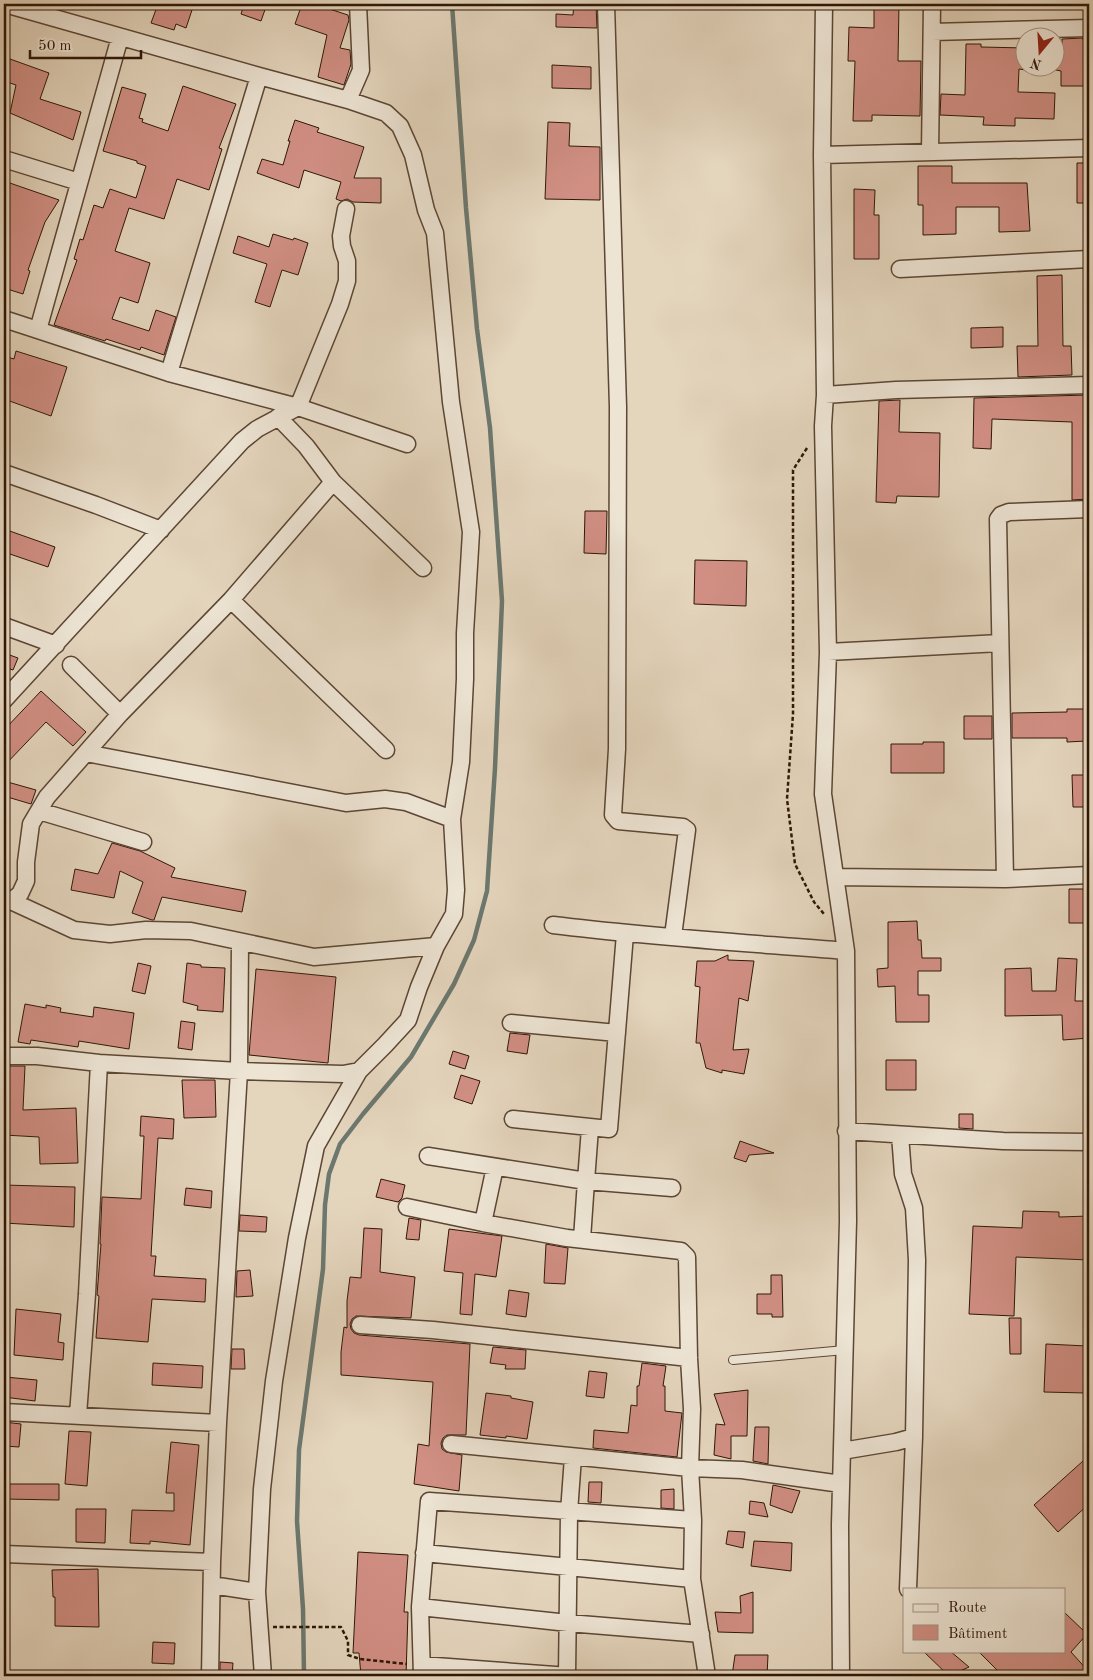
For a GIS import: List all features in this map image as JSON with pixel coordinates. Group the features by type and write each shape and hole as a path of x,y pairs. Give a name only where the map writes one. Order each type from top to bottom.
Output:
{"street":[{"path":"6,4 348,100 386,113 400,126 413,154 426,210 435,233 451,402 471,532 465,633 461,762 452,819 456,890 454,914 436,946 408,1020 386,1046 359,1071 316,1146 297,1238 274,1381 262,1489 257,1592 263,1676"},
{"path":"348,100 361,70 358,4"},
{"path":"606,4 618,407 617,739 613,815 618,821 683,827 687,830 673,936"},
{"path":"824,4 822,155 828,652 824,794 846,951 848,1221 840,1525 841,1676"},
{"path":"930,152 932,4"},
{"path":"932,32 1089,28"},
{"path":"38,330 120,37"},
{"path":"169,373 259,76"},
{"path":"822,155 1089,148"},
{"path":"4,159 79,182"},
{"path":"4,700 242,441 256,429 298,407 340,304 347,280 347,261 341,236 346,209"},
{"path":"900,269 1089,259"},
{"path":"4,319 169,373 298,407 407,444"},
{"path":"825,395 896,390 1089,385"},
{"path":"278,417 306,446 333,482 423,568"},
{"path":"4,473 161,530"},
{"path":"7,902 20,894 26,881 26,862 31,824 47,798 120,714 231,600 333,482"},
{"path":"1005,880 998,519 1001,515 1009,512 1089,509"},
{"path":"231,600 386,750"},
{"path":"4,626 56,645"},
{"path":"828,652 1000,643"},
{"path":"72,665 120,714"},
{"path":"86,753 346,803 385,799 406,802 452,819"},
{"path":"39,811 143,842"},
{"path":"836,877 1005,880 1089,876"},
{"path":"7,902 74,930 110,934 146,930 191,931 240,943 314,957 436,946"},
{"path":"553,925 625,934 673,936 846,951"},
{"path":"512,1119 610,1129 625,934"},
{"path":"210,1676 212,1562 218,1423 239,1070 240,943"},
{"path":"511,1023 617,1033"},
{"path":"4,1056 37,1056 99,1063 239,1070 343,1074 359,1071"},
{"path":"78,1415 87,1294 99,1063"},
{"path":"582,1240 590,1128"},
{"path":"846,1131 1003,1141 1089,1142"},
{"path":"900,1135 903,1174 914,1208 916,1251 914,1437 908,1588"},
{"path":"428,1156 586,1181 672,1188"},
{"path":"483,1223 495,1167"},
{"path":"407,1207 483,1223 582,1240 685,1254 687,1258 692,1409 690,1468 693,1520 692,1580 707,1676"},
{"path":"360,1325 433,1330 689,1358"},
{"path":"4,1412 218,1423"},
{"path":"842,1451 914,1437"},
{"path":"451,1444 690,1468 742,1470 841,1484"},
{"path":"573,1457 569,1512 567,1676 422,1671 420,1607 429,1501 569,1512 693,1520"},
{"path":"424,1553 569,1566 692,1580"},
{"path":"4,1554 212,1562"},
{"path":"212,1585 257,1592"},
{"path":"420,1607 568,1623 701,1634"}],"lane":[{"path":"733,1360 845,1350"}],"path":[{"path":"793,470 793,714 787,799 795,864 814,902 826,916"},
{"path":"288,1627 341,1627 348,1641 348,1655 422,1671"}],"building":[{"path":"158,4 194,4 186,28 176,24 174,30 151,23"},
{"path":"244,4 267,4 261,21 241,14"},
{"path":"302,4 314,4 348,15 349,20 340,48 350,50 351,64 344,85 318,77 327,35 295,24"},
{"path":"574,4 596,4 597,28 556,27 556,14 573,15"},
{"path":"874,4 899,4 898,61 921,61 920,116 872,115 872,121 853,121 855,61 848,61 849,27 874,28"},
{"path":"1083,38 1083,40 1089,41 1089,86 1061,86 1061,78 1066,78 1066,39"},
{"path":"966,44 981,44 981,47 1016,48 1018,92 1055,93 1054,119 1015,118 1015,126 983,125 984,117 940,115 941,94 965,95"},
{"path":"10,59 49,73 40,99 81,112 73,140 10,113 16,85 4,81"},
{"path":"552,65 591,67 591,89 552,88"},
{"path":"183,86 236,104 219,148 222,149 209,190 177,179 164,219 129,208 115,251 150,263 138,303 120,297 112,319 149,331 156,310 176,317 164,355 141,347 140,350 106,339 105,341 54,325 77,260 74,259 80,239 83,240 94,205 103,208 110,189 136,198 146,166 137,163 137,161 103,151 122,87 146,94 139,118 143,119 142,122 168,131"},
{"path":"295,120 319,128 317,132 364,147 354,178 381,178 381,203 353,202 347,199 341,201 336,199 341,182 304,170 299,188 257,173 262,159 283,165"},
{"path":"548,122 570,123 569,146 600,147 600,200 545,199"},
{"path":"1077,163 1089,163 1089,203 1077,203"},
{"path":"918,166 952,166 952,183 1027,183 1030,231 999,232 999,207 956,207 956,234 923,235 923,205 918,205"},
{"path":"4,181 59,200 45,222 28,270 30,271 23,294 4,288"},
{"path":"854,189 875,190 874,215 879,215 879,259 854,259"},
{"path":"273,234 308,243 298,275 282,270 270,307 255,302 267,264 233,253 238,236 269,247"},
{"path":"1062,275 1063,346 1071,346 1072,375 1018,377 1017,346 1038,346 1037,276"},
{"path":"1003,327 1003,347 971,348 971,328"},
{"path":"16,351 67,367 51,416 4,399 4,356 14,359"},
{"path":"1089,395 1088,499 1072,500 1072,422 992,419 991,449 973,448 974,398"},
{"path":"900,400 899,432 940,433 939,497 897,496 896,503 876,502 879,401"},
{"path":"585,511 607,511 606,554 584,553"},
{"path":"4,529 55,547 48,567 4,552"},
{"path":"695,560 747,561 746,606 694,604"},
{"path":"4,653 18,658 13,670 4,667"},
{"path":"41,691 86,732 73,746 46,722 4,766 4,730"},
{"path":"1067,709 1087,709 1087,741 1067,742 1067,738 1012,738 1012,713 1067,712"},
{"path":"964,716 992,716 992,739 964,739"},
{"path":"923,742 944,742 944,773 891,773 891,744 923,744"},
{"path":"1072,775 1089,775 1089,807 1073,807"},
{"path":"4,781 36,790 31,804 4,796"},
{"path":"112,843 140,851 175,868 171,877 246,891 242,912 162,897 154,920 152,920 132,913 143,882 120,871 114,898 71,890 75,869 98,874"},
{"path":"1069,889 1089,889 1089,923 1069,923"},
{"path":"917,921 918,940 921,940 922,958 941,958 941,971 918,971 918,995 929,995 929,1022 896,1022 895,986 878,987 877,969 888,968 888,922"},
{"path":"728,955 728,960 754,961 748,1001 739,998 733,1050 749,1049 744,1074 722,1070 722,1073 706,1068 700,1043 696,1043 700,987 695,986 697,961 715,961"},
{"path":"1058,958 1077,959 1075,1001 1084,1001 1086,1020 1089,1020 1089,1038 1063,1040 1062,1015 1005,1016 1005,969 1031,968 1032,991 1056,991"},
{"path":"138,963 151,966 145,994 132,991"},
{"path":"187,963 201,965 201,967 225,968 223,1012 197,1010 198,1006 183,1002"},
{"path":"256,969 336,977 328,1063 249,1055"},
{"path":"25,1004 46,1008 46,1005 61,1008 60,1012 93,1017 94,1007 134,1013 129,1049 79,1041 78,1047 31,1040 30,1044 18,1042"},
{"path":"181,1021 195,1023 192,1050 178,1048"},
{"path":"510,1033 530,1035 527,1054 507,1051"},
{"path":"453,1051 469,1056 465,1069 449,1064"},
{"path":"886,1060 916,1060 916,1090 886,1090"},
{"path":"4,1066 25,1066 23,1110 76,1108 78,1163 40,1164 39,1137 4,1135"},
{"path":"461,1075 480,1081 472,1104 454,1098"},
{"path":"182,1080 215,1080 216,1117 184,1118"},
{"path":"959,1114 973,1114 973,1129 959,1128"},
{"path":"141,1116 174,1119 173,1139 158,1138 151,1256 156,1256 154,1276 206,1279 205,1302 152,1299 148,1342 96,1338 102,1197 141,1199 144,1136 140,1136"},
{"path":"740,1141 774,1153 749,1155 746,1162 734,1158"},
{"path":"381,1179 405,1185 402,1198 398,1202 376,1197"},
{"path":"4,1185 75,1187 74,1227 4,1223"},
{"path":"186,1188 212,1191 211,1208 184,1205"},
{"path":"1023,1211 1059,1212 1059,1217 1089,1216 1089,1260 1016,1257 1014,1316 969,1314 973,1226 1022,1228"},
{"path":"240,1215 267,1217 266,1232 239,1231"},
{"path":"409,1218 421,1220 419,1240 406,1239"},
{"path":"364,1228 382,1229 380,1272 415,1277 411,1318 356,1316 350,1324 354,1333 359,1335 470,1344 466,1435 447,1435 441,1443 442,1449 446,1452 462,1455 459,1491 414,1484 418,1444 429,1446 433,1382 341,1375 341,1352 344,1327 347,1328 347,1301 350,1277 361,1278"},
{"path":"449,1229 502,1236 496,1277 475,1274 472,1315 460,1314 463,1273 444,1271"},
{"path":"546,1244 568,1248 565,1284 544,1283"},
{"path":"250,1270 253,1296 236,1297 237,1271"},
{"path":"771,1275 782,1275 783,1317 772,1317 772,1314 757,1314 757,1294 771,1294"},
{"path":"509,1290 529,1293 526,1317 506,1314"},
{"path":"16,1309 61,1314 58,1342 64,1343 63,1360 14,1355"},
{"path":"1009,1318 1021,1318 1021,1354 1010,1354"},
{"path":"1046,1344 1087,1346 1086,1393 1044,1392"},
{"path":"493,1347 526,1350 525,1369 505,1369 506,1365 490,1363"},
{"path":"232,1349 244,1349 245,1369 231,1369"},
{"path":"153,1363 203,1366 202,1388 152,1385"},
{"path":"642,1363 666,1366 663,1386 665,1386 665,1411 682,1413 677,1457 593,1448 594,1430 628,1433 631,1405 637,1406 637,1386 639,1386"},
{"path":"589,1371 607,1373 604,1398 586,1396"},
{"path":"5,1377 37,1380 35,1401 4,1397"},
{"path":"748,1390 747,1436 731,1436 731,1459 714,1455 716,1424 725,1425 714,1394"},
{"path":"486,1393 511,1396 511,1398 533,1402 527,1439 480,1435"},
{"path":"4,1422 21,1424 19,1447 4,1446"},
{"path":"755,1427 769,1427 768,1464 753,1461"},
{"path":"69,1431 91,1432 87,1486 65,1484"},
{"path":"171,1442 199,1445 190,1545 150,1541 150,1544 130,1543 132,1510 174,1511 174,1493 166,1493"},
{"path":"1083,1461 1089,1468 1089,1504 1058,1532 1034,1505"},
{"path":"589,1482 602,1482 601,1503 588,1502"},
{"path":"4,1484 59,1484 59,1500 4,1499"},
{"path":"773,1485 800,1491 792,1513 770,1505"},
{"path":"674,1489 674,1509 661,1508 661,1490"},
{"path":"750,1501 764,1503 768,1517 749,1514"},
{"path":"76,1509 106,1509 105,1543 76,1542"},
{"path":"728,1531 745,1532 743,1548 726,1544"},
{"path":"754,1541 792,1543 791,1571 751,1566"},
{"path":"358,1552 408,1555 404,1612 408,1612 406,1676 361,1676 359,1653 353,1653"},
{"path":"98,1569 99,1627 55,1626 55,1597 53,1597 52,1570"},
{"path":"753,1592 753,1633 718,1632 715,1612 741,1613 740,1596"},
{"path":"1066,1614 1087,1634 1071,1652 1089,1672 1089,1676 1003,1676 979,1652 1066,1652"},
{"path":"153,1642 175,1643 174,1664 152,1663"},
{"path":"924,1652 951,1652 969,1667 949,1676"},
{"path":"735,1655 768,1655 767,1676 732,1676"},
{"path":"220,1662 233,1663 232,1676 220,1676"}],"waterway":[{"path":"304,1676 303,1609 297,1521 299,1450 323,1269 325,1205 329,1174 340,1144 411,1057 454,984 474,940 487,891 495,768 502,601 490,428 477,329 466,208 452,4"}]}
